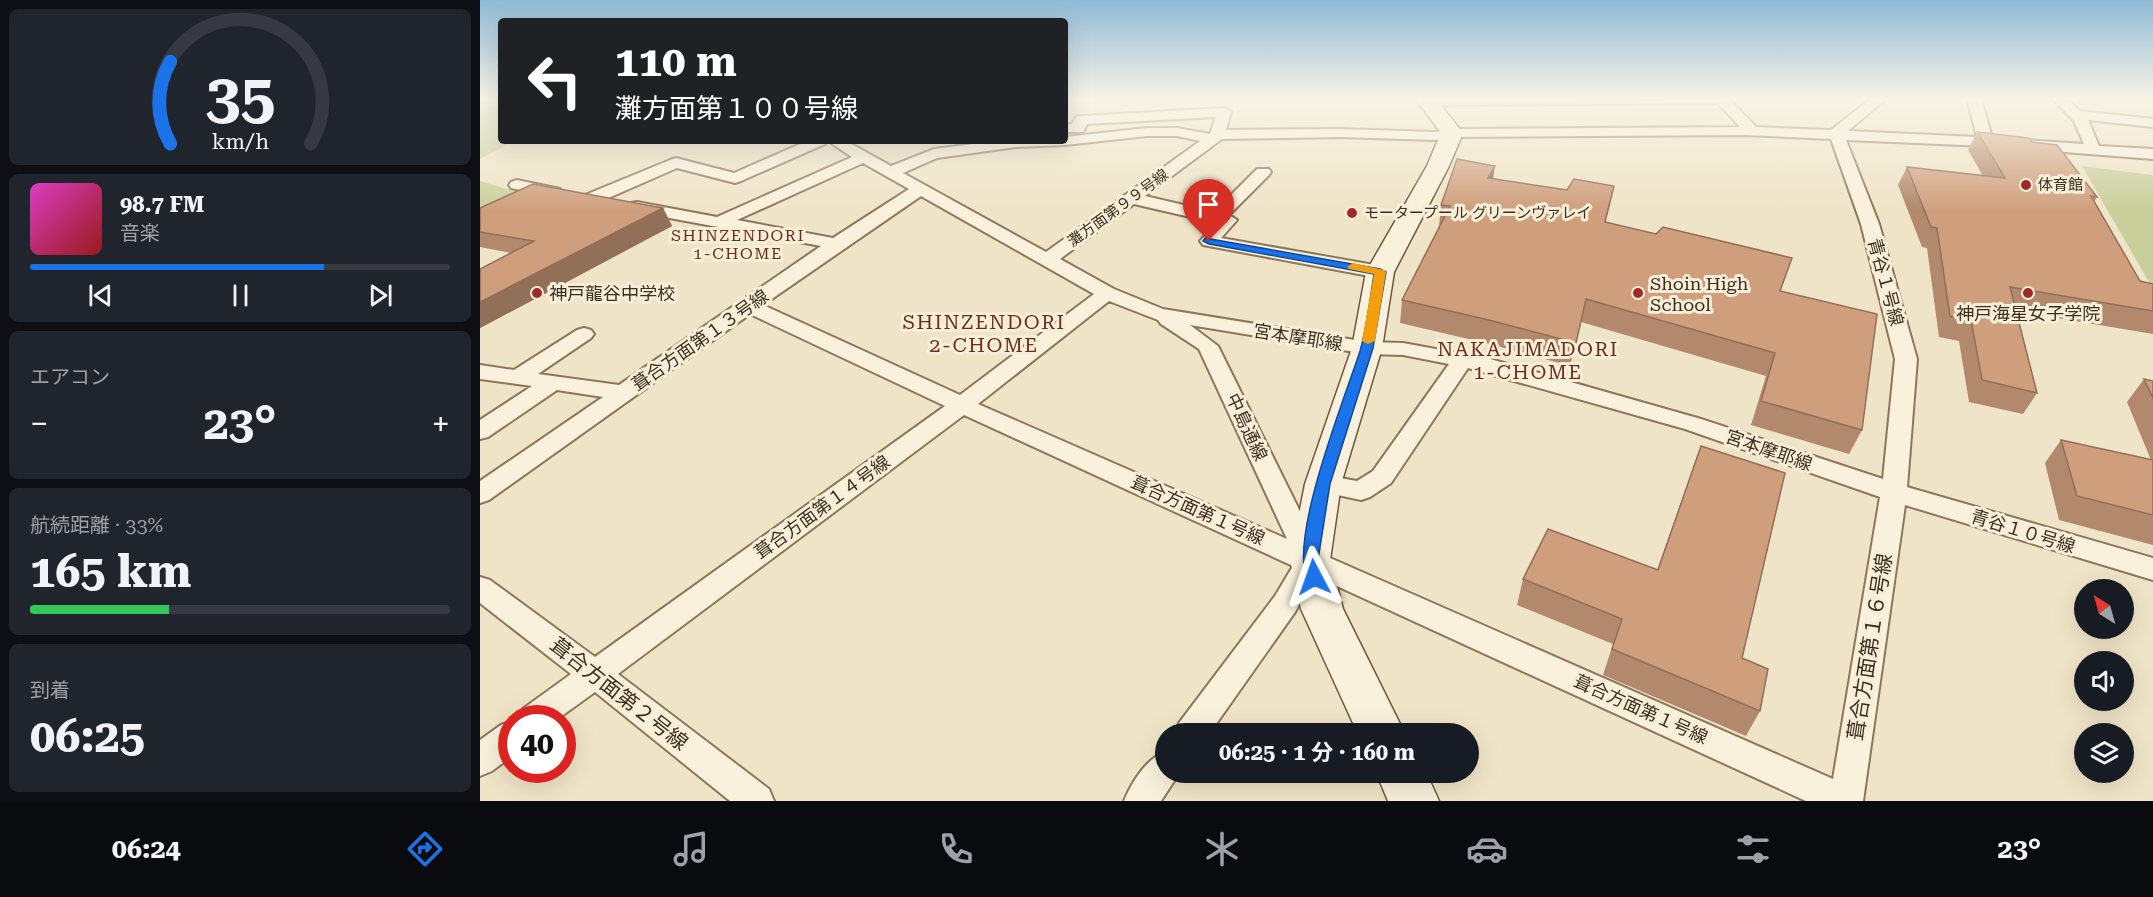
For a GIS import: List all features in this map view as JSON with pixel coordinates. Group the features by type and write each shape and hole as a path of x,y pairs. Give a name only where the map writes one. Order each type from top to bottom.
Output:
{"street":[{"path":"1068,141 1116,135"},
{"path":"1203,135 1266,135"},
{"path":"1415,135 1439,135"},
{"path":"1198,723 1285,604 1310,560 1323,484 1367,348 1380,272 1402,227 1438,166 1451,135"},
{"name":"青谷１号線","path":"1837,135 1870,224 1906,359 1893,492"},
{"path":"1862,135 2153,153"},
{"path":"1984,135 1986,142"},
{"path":"2086,135 2093,149"},
{"name":"灘方面第９９号線","path":"1047,259 1215,137"},
{"path":"591,199 676,163 735,178 813,144"},
{"name":"宮本摩耶線","path":"840,144 1107,293 1159,314 1367,348 1403,350 1490,366 1693,424 1893,492"},
{"path":"891,172 933,154 1008,144"},
{"path":"720,222 864,157"},
{"path":"1217,218 1263,172"},
{"path":"517,185 836,243"},
{"name":"葺合方面第１３号線","path":"480,494 836,243 921,189"},
{"path":"1131,198 1228,220 1209,241 1380,272"},
{"name":"葺合方面第１４号線","path":"553,705 962,405 1107,293"},
{"name":"葺合方面第１号線","path":"749,306 962,405 1845,801"},
{"name":"中島通線","path":"1159,314 1208,346 1310,560"},
{"path":"517,378 584,334"},
{"path":"1323,484 1361,491 1382,477 1462,361"},
{"path":"480,372 624,393"},
{"path":"480,431 554,383"},
{"name":"青谷１０号線","path":"1893,492 2153,569"},
{"name":"葺合方面第１６号線","path":"1845,801 1893,492"},
{"path":"1310,560 1322,609 1377,723"},
{"name":"葺合方面第２号線","path":"480,588 595,674 757,801"},
{"path":"480,760 498,746"},
{"path":"1141,801 1155,782"},
{"path":"1405,783 1414,801"}],"green space":[{"path":"480,135 498,135 498,144 509,144 480,159"},
{"path":"2082,166 2153,175 2153,289"},
{"path":"480,181 534,197 480,223"}],"building":[{"path":"1979,135 2029,138 2032,142 2057,145 2097,197 2091,196 2140,281 2153,284 2153,311 2010,287 2037,393 1982,380 1971,320 1950,316 1937,228 1931,227 1907,167 2005,178"},
{"path":"1457,159 1495,166 1488,178 1567,190 1574,179 1614,186 1605,222 1656,234 1663,227 1792,258 1780,291 1877,314 1862,430 1761,401 1775,353 1586,299 1576,343 1402,300 1450,206 1441,205"},
{"path":"533,184 663,208 480,302 480,269 534,241 480,232 480,208"},
{"path":"2144,379 2153,381 2153,398"},
{"path":"2061,440 2153,460 2153,515 2077,496"},
{"path":"1701,446 1785,473 1742,658 1768,669 1760,711 1612,649 1622,619 1523,579 1548,529 1658,570"}],"slow traffic":[{"path":"1353,267 1380,272 1368,341"}],"place":[{"name":"体育館","path":"2026,185"},
{"name":"モータープール グリーンヴァレイ","path":"1352,213"},
{"name":"神戸龍谷中学校","path":"537,293"},
{"name":"Shoin High School","path":"1638,293"},
{"name":"神戸海星女子学院","path":"2028,293"}],"district":[{"name":"SHINZENDORI 1-CHOME","path":"738,244"},
{"name":"SHINZENDORI 2-CHOME","path":"984,334"},
{"name":"NAKAJIMADORI 1-CHOME","path":"1528,360"}],"route":[{"path":"1209,241 1380,272 1367,348 1323,484 1310,560 1314,577"}]}
